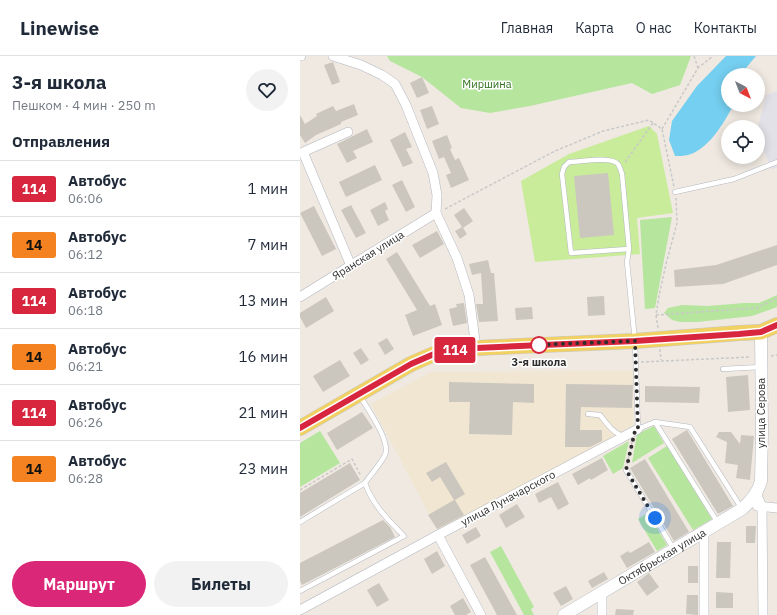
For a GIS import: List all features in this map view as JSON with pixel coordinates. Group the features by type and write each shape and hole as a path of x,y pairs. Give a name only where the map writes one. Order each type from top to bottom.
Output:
{"main road":[{"path":"300,428 411,364 434,354 459,349 635,341 761,332 777,325"}],"street":[{"path":"333,56 361,65 382,75 395,84 406,105 433,173 437,196 436,213 457,258 470,295 476,348"},
{"path":"348,132 303,152 351,266"},
{"name":"Яранская улица","path":"300,297 436,213"},
{"name":"улица Серова","path":"756,494 761,480 761,332"},
{"name":"улица Луначарского","path":"300,610 636,430"},
{"path":"756,494 762,507 763,615"},
{"name":"Октябрьская улица","path":"564,615 719,523 745,506 756,494"},
{"path":"745,506 777,508"},
{"path":"704,531 704,615"},
{"path":"438,535 481,615"},
{"path":"602,593 602,615"}],"lane":[{"path":"628,249 571,253 562,174 564,166 570,162 609,160 618,164 622,174 628,249 627,262 635,341 636,430 655,422 690,427 745,506"},
{"path":"675,192 734,179 777,162"},
{"path":"723,369 761,362"},
{"path":"300,522 365,483 385,454 386,445 377,425 359,394"},
{"path":"588,414 600,415 608,426 621,435 626,436"},
{"path":"655,422 719,523"},
{"path":"626,470 674,550"},
{"path":"300,591 404,536 382,512 369,493 365,483"}],"path":[{"path":"694,56 698,68"},
{"path":"661,360 656,315 666,264 677,223 675,192 662,129 698,68 714,56"},
{"path":"436,213 555,151 603,131 649,120 662,129"},
{"path":"620,168 653,123"},
{"path":"656,315 756,308 777,298"},
{"path":"636,362 661,360 761,362 777,355"},
{"path":"626,470 636,430"},
{"path":"300,490 352,459 365,483"}],"shaded area":[{"path":"777,91 777,168 771,169 765,153 765,120 760,120 762,112 765,112 766,95"},
{"path":"633,371 633,428 438,531 371,404 431,372"}],"green space":[{"name":"Миршина","path":"387,56 691,56 680,85 652,94 632,83 530,106 490,113 461,108 422,77 390,61"},
{"path":"649,126 657,134 673,213 637,218 640,254 535,262 521,181 569,154"},
{"path":"672,217 655,308 645,309 640,220"},
{"path":"777,295 777,307 752,316 698,322 680,322 672,320 664,313 668,308 682,305 708,306 759,303"},
{"path":"654,426 664,443 632,463 637,434"},
{"path":"320,431 340,463 300,487 300,443"},
{"path":"629,441 623,468 613,474 603,456"},
{"path":"667,446 712,519 693,530 648,458"},
{"path":"648,513 667,545 657,551 638,519"},
{"path":"501,546 534,607 531,609 534,615 524,615 490,552"}],"water":[{"path":"726,56 756,56 746,68 721,68 721,112 730,112 725,120 721,120 721,126 709,142 696,152 675,156 669,140 672,121 697,86"}],"building":[{"path":"333,62 340,82 332,85 324,65"},
{"path":"422,77 429,93 417,98 410,83"},
{"path":"354,104 358,115 316,135 305,143 300,135 300,115 305,124 317,116 316,114 333,106 336,111"},
{"path":"432,106 439,124 427,129 420,110"},
{"path":"367,129 373,142 353,151 357,158 347,163 337,144"},
{"path":"405,132 412,147 406,149 413,163 403,167 390,140"},
{"path":"447,135 452,148 450,149 455,160 459,158 469,180 451,188 446,175 451,173 444,157 439,159 432,141"},
{"path":"375,165 382,180 346,197 339,182"},
{"path":"608,173 614,235 580,238 574,176"},
{"path":"402,180 415,207 406,212 392,185"},
{"path":"385,202 388,209 385,211 389,220 378,226 370,210"},
{"path":"351,205 366,233 356,238 341,210"},
{"path":"314,206 336,249 322,256 300,213"},
{"path":"464,208 473,221 463,228 467,234 460,239 455,231 462,227 454,215"},
{"path":"437,231 444,244 420,258 412,245"},
{"path":"777,245 777,265 723,284 675,287 674,270 716,265"},
{"path":"397,252 430,306 435,304 442,325 413,336 405,315 417,310 386,259"},
{"path":"488,260 491,273 494,273 498,321 479,322 476,304 483,304 481,273 472,275 469,264"},
{"path":"604,296 605,315 588,316 587,297"},
{"path":"326,297 334,311 306,328 300,317 300,313"},
{"path":"464,303 467,323 453,326 449,309 457,307 456,304"},
{"path":"532,307 533,319 516,320 515,308"},
{"path":"387,338 394,349 385,355 378,343"},
{"path":"361,348 369,360 361,365 353,353"},
{"path":"340,360 350,376 323,392 313,376"},
{"path":"748,375 750,410 728,412 726,377"},
{"path":"449,382 534,384 534,403 513,402 512,435 469,434 470,402 449,402"},
{"path":"566,384 633,385 632,408 581,407 580,430 602,430 602,441 590,447 565,447"},
{"path":"645,386 700,387 699,403 645,402"},
{"path":"362,412 373,428 337,450 327,433"},
{"path":"687,430 733,506 718,514 672,439"},
{"path":"719,432 731,432 740,444 741,435 754,436 750,480 736,478 738,465 725,463 727,442 716,437"},
{"path":"602,458 608,470 591,480 590,478 578,485 572,474"},
{"path":"645,459 689,532 674,541 630,468"},
{"path":"446,462 465,494 455,500 464,515 437,529 428,515 454,500 440,477 432,482 426,473"},
{"path":"350,463 360,480 300,517 300,493"},
{"path":"558,482 569,504 558,510 551,497 539,503 535,494"},
{"path":"517,504 525,517 506,528 499,515"},
{"path":"383,520 390,527 395,537 302,585 300,581 300,563"},
{"path":"746,526 756,526 755,543 746,543"},
{"path":"476,527 481,536 467,544 462,535"},
{"path":"649,542 655,552 627,568 620,556 628,551 630,553"},
{"path":"717,542 731,542 730,578 716,578"},
{"path":"437,551 445,566 432,574 424,559"},
{"path":"485,557 517,615 497,615 470,565"},
{"path":"688,566 698,566 698,583 688,583"},
{"path":"604,572 608,579 592,588 588,581"},
{"path":"649,573 659,587 647,596 637,582"},
{"path":"379,583 389,600 377,607 367,590"},
{"path":"566,586 573,599 561,606 553,593"},
{"path":"716,592 733,593 733,608 716,608"},
{"path":"687,595 698,595 698,615 686,614"},
{"path":"463,598 471,612 466,615 455,615 450,606"},
{"path":"616,609 634,610 633,615 615,615"}],"bus line":[{"name":"114","path":"300,428 411,364 434,354 459,349 635,341 739,334 761,332 777,325"}],"place":[{"name":"3-я школа","path":"539,345"}],"route":[{"path":"539,345 533,345 635,341 638,429 635,431 626,470 655,518"}]}
